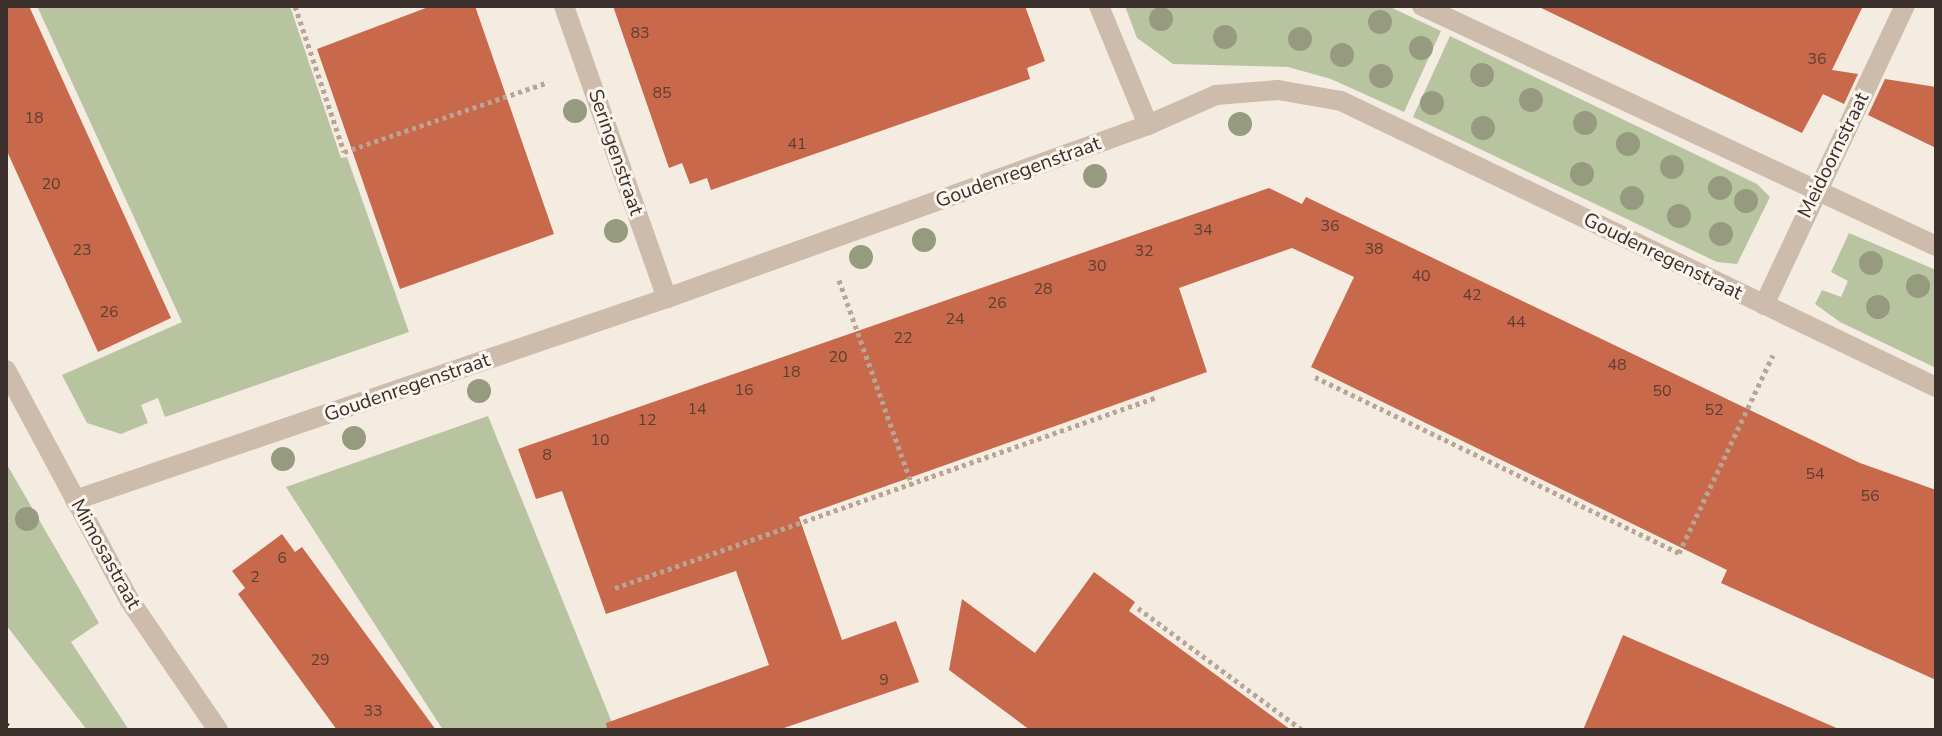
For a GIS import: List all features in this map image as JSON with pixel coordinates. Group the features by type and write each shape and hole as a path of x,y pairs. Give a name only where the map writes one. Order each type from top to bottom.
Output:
{"street":[{"name":"Seringenstraat","path":"564,6 667,298"},
{"path":"1099,6 1148,125"},
{"path":"1422,6 1936,246"},
{"name":"Meidoornstraat","path":"1764,305 1815,188 1905,6"},
{"name":"Goudenregenstraat","path":"75,500 667,298 1148,125 1216,95 1278,90 1341,101 1936,387"},
{"name":"Mimosastraat","path":"6,370 130,601 218,730"}],"path":[{"path":"295,6 344,152 586,69"},
{"path":"826,241 912,485"},
{"path":"1315,377 1679,553 1791,317"},
{"path":"615,588 1157,397"},
{"path":"1138,608 1302,730"}],"green space":[{"path":"37,6 290,6 341,158 347,157 409,332 165,417 158,398 141,405 148,423 121,434 87,423 62,375 182,322"},
{"path":"1125,6 1388,6 1441,31 1404,112 1331,79 1288,67 1173,64 1137,38"},
{"path":"1450,36 1757,184 1770,197 1737,264 1717,262 1413,117"},
{"path":"1849,233 1936,270 1936,368 1840,322 1815,304 1822,290 1841,297 1848,281 1831,272"},
{"path":"488,416 615,730 443,730 286,487"},
{"path":"6,463 99,623 71,642 129,730 87,730 6,625"}],"building":[{"path":"6,6 29,6 171,318 98,352 6,149"},
{"path":"431,6 475,6 554,234 400,289 317,49"},
{"path":"613,6 1025,6 1045,61 1027,68 1030,79 711,190 707,178 690,184 682,163 669,168"},
{"path":"1537,6 1863,6 1832,70 1858,74 1844,104 1823,94 1802,133"},
{"path":"1885,79 1936,87 1936,148 1868,115"},
{"path":"1269,188 1302,204 1306,197 1860,463 1936,490 1936,680 1721,583 1727,570 1311,367 1354,277 1292,248 1179,288 1207,372 799,517 842,640 896,621 919,682 778,730 607,730 606,723 769,665 736,571 606,614 562,491 536,499 518,449"},
{"path":"282,534 295,552 302,547 436,730 337,730 238,594 245,588 232,571"},
{"path":"1094,572 1135,602 1129,611 1291,730 1030,730 949,670 962,599 1035,653"},
{"path":"1623,635 1841,730 1583,730"}],"railway":[{"path":"6,725 10,730"}]}
